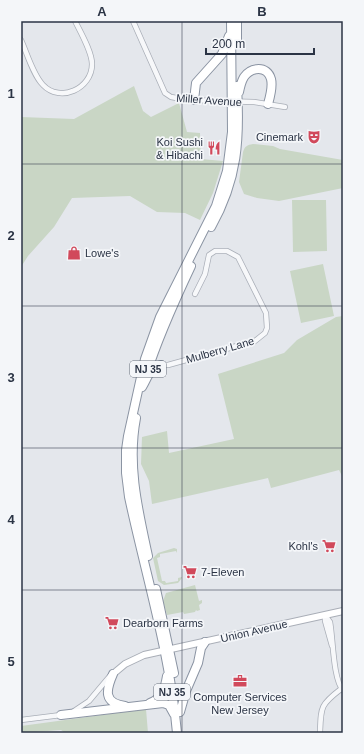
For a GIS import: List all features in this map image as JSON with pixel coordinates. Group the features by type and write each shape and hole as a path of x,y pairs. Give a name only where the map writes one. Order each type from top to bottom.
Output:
{"highway":[{"name":"NJ 35","path":"177,733 178,715 176,680 167,650 129,497 126,473 126,450 145,360 160,317 214,210 224,183 230,159 236,99 237,21"},
{"path":"194,100 196,83 222,54 231,24"},
{"name":"NJ 35","path":"182,733 168,669 167,650 138,510 134,483 133,454 135,424 142,387 157,342 181,287 227,195 236,157 239,133 231,24"},
{"path":"236,99 241,81 248,72 254,69 261,69 267,72 272,81 268,104"},
{"path":"157,342 156,360 161,365"},
{"path":"142,387 150,370 153,367 161,365"},
{"path":"61,715 166,704 178,715 205,642"},
{"path":"195,644 200,653"},
{"path":"142,706 154,701 162,694 165,688 168,669"},
{"path":"113,674 107,687 108,695 113,702 118,705 132,707"}],"street":[{"path":"21,40 37,77 47,88 62,93 76,90 88,79 92,60 76,21"},
{"name":"Miller Avenue","path":"133,21 166,95 194,100 236,99 285,107"},
{"name":"Mulberry Lane","path":"161,365 168,365 256,341 265,333 267,328 266,313 238,257 227,251 215,251 209,255 205,274 195,294"},
{"name":"Union Avenue","path":"167,650 343,611"},
{"path":"320,733 322,708 327,700 342,689 338,679 333,650 333,635 330,622 325,615"},
{"path":"21,720 71,713 89,701 113,674 126,664 144,655 167,650"}],"green space":[{"path":"134,86 143,111 151,117 179,103 187,132 200,133 201,159 223,161 213,193 200,220 185,213 157,212 130,196 72,198 54,227 28,256 21,267 21,117 74,119"},
{"path":"253,144 273,146 280,149 343,160 343,188 279,201 257,198 244,194 239,182 243,152 246,146"},
{"path":"292,200 326,200 327,251 293,252"},
{"path":"323,264 334,316 301,323 290,271"},
{"path":"343,316 343,478 339,470 271,488 268,478 152,504 149,481 141,464 142,437 167,431 169,453 234,439 218,374 284,353 297,340 336,317"},
{"path":"174,548 177,549 177,553 176,551 160,554 160,557 157,558 162,581 165,581 166,583 178,581 178,578 182,578 178,583 164,585 158,581 153,558 158,553"},
{"path":"195,585 199,601 202,600 202,603 199,605 200,610 184,614 183,612 167,615 163,601 166,593"},
{"path":"146,709 148,733 65,733 61,730 21,733 21,726"}],"place":[{"name":"Cinemark","path":"314,137"},
{"name":"Koi Sushi & Hibachi","path":"214,148"},
{"name":"Lowe's","path":"74,253"},
{"name":"Kohl's","path":"329,546"},
{"name":"7-Eleven","path":"190,572"},
{"name":"Dearborn Farms","path":"112,623"},
{"name":"Computer Services New Jersey","path":"240,681"}]}
